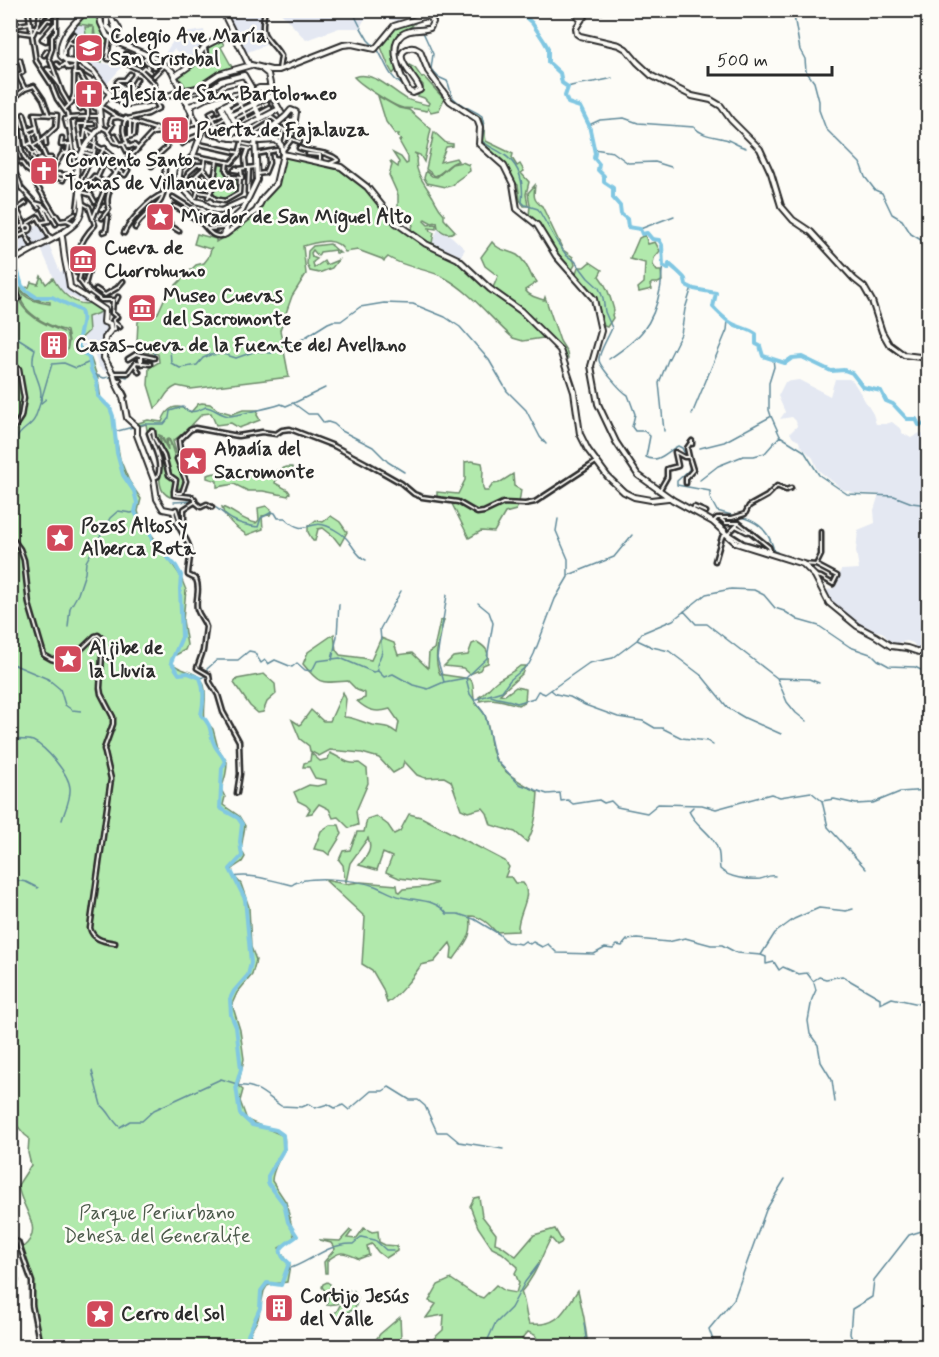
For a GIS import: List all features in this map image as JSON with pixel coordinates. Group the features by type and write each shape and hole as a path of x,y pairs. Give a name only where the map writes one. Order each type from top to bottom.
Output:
{"main road":[{"path":"86,10 62,39 61,55 66,63 74,62 95,73 111,93 126,104 200,88 219,74 250,65 279,71"},
{"path":"99,10 104,31 113,35"},
{"path":"107,10 107,26 121,44 157,59 172,71 196,122 215,134 230,138 244,141 275,139 280,143 283,152 274,186 264,196 253,215 225,232"},
{"path":"113,10 113,21 118,27 113,35"},
{"path":"222,10 250,65"},
{"path":"577,10 576,15 582,15 576,31 579,36 623,47 652,76 692,96 711,100 721,106 734,123 760,148 771,173 781,206 793,220 815,236 864,287 889,344 904,355 928,358"},
{"path":"271,87 273,75 296,63 346,44 375,49 394,26 426,16 431,18 434,22 430,28 406,32 400,37 396,52 397,67 409,91 417,92 420,88 419,83 402,60 408,49 413,48 420,51 428,71 450,101 477,119 480,128 479,144 504,166 513,184 517,209 537,225 556,256 593,296 601,332 591,366 598,404 608,429 634,470 643,480 692,512 713,522 742,545 803,564 815,576 829,603 857,626 891,646 919,652 928,651"},
{"path":"175,76 192,64 204,48 232,32"},
{"path":"262,68 271,72 279,71"},
{"path":"225,232 241,213 257,174 257,141 262,132 283,120 275,110 268,73 262,68"},
{"path":"270,80 271,72"},
{"path":"271,72 271,87"},
{"path":"189,104 221,81 244,75 251,91 252,101 259,114"},
{"path":"226,111 237,99 251,91 271,87"},
{"path":"189,104 197,104 216,94 238,88 251,91"},
{"path":"11,257 17,259 32,246 63,237 80,215 80,158 101,127 100,106 111,93"},
{"path":"226,111 243,109 252,101 265,100 272,96"},
{"path":"234,126 251,125 259,114 275,110"},
{"path":"226,111 234,126 230,138"},
{"path":"204,127 195,156 181,167 178,183 195,201 211,209 221,211 245,202"},
{"path":"283,152 308,155 341,167 367,187 396,223 426,244 464,263 490,289 521,311 555,345 564,359 571,381 580,434 596,462 616,485 634,497 651,500 669,498"},
{"path":"63,237 70,287 97,307 104,309 104,322 110,324 111,330 105,338 103,356 123,397 127,418 136,428 154,478 156,496 160,506 163,509 174,510"}],"street":[{"path":"28,10 36,61 51,84 57,99 67,107"},
{"path":"42,17 47,10"},
{"path":"32,27 40,29 54,10"},
{"path":"52,49 51,42 56,31 56,17 61,10"},
{"path":"265,10 262,33 281,56 279,71"},
{"path":"582,15 606,10"},
{"path":"33,34 37,28 40,11"},
{"path":"37,19 40,11"},
{"path":"10,34 19,25 30,23"},
{"path":"46,37 56,24"},
{"path":"10,34 22,32 33,34"},
{"path":"67,107 72,99 74,35 70,39"},
{"path":"113,35 108,59 119,60 141,70 155,84 159,108 148,114 127,119"},
{"path":"64,56 68,42 75,45"},
{"path":"52,175 53,167 64,152 68,152 70,144 67,107 48,54 56,43"},
{"path":"200,53 204,59 208,56 204,48"},
{"path":"44,55 47,51"},
{"path":"126,64 131,56 141,62"},
{"path":"11,57 12,62 20,61 23,72 18,75 27,89 26,94"},
{"path":"146,58 144,60 153,68 156,78 153,75 150,78"},
{"path":"57,64 60,67 66,63 68,68 74,67"},
{"path":"141,70 144,67 164,66"},
{"path":"79,68 87,69 92,76"},
{"path":"51,70 47,69 59,84"},
{"path":"74,74 79,74 84,79 100,106 118,117 161,131 175,130 196,122"},
{"path":"124,91 125,89 117,82 125,80 130,74"},
{"path":"130,91 137,79"},
{"path":"111,93 118,85 124,91 130,91 137,97"},
{"path":"10,101 33,86 42,96 49,114"},
{"path":"91,90 95,108 100,106"},
{"path":"119,98 124,91"},
{"path":"72,99 79,99 79,109"},
{"path":"237,99 251,125"},
{"path":"70,137 84,139 85,131 87,131 86,123 90,117 86,109 87,100"},
{"path":"215,134 234,126 245,115 259,114 265,100 275,110"},
{"path":"204,127 213,118 240,104 252,101"},
{"path":"10,106 18,117 23,142 37,166"},
{"path":"219,129 210,113 226,111"},
{"path":"204,127 216,123 226,111"},
{"path":"24,114 26,132 32,145 39,155 36,156 32,154 27,145 31,143 32,145 33,146 40,143 56,126 57,116 34,114 40,143 43,153 46,158 51,158"},
{"path":"189,126 191,114"},
{"path":"61,115 68,118 101,117"},
{"path":"108,131 112,118 118,117"},
{"path":"236,138 251,125 272,117 297,128"},
{"path":"125,138 123,132 127,119"},
{"path":"127,119 130,136"},
{"path":"283,120 293,134"},
{"path":"122,143 125,138 134,135 135,123"},
{"path":"80,158 78,124 93,124"},
{"path":"216,141 215,134 219,129 234,126"},
{"path":"101,127 122,143 138,149"},
{"path":"93,218 106,184 155,130"},
{"path":"152,158 152,166 157,156 167,147 161,131"},
{"path":"280,143 283,131"},
{"path":"26,132 22,152 41,180"},
{"path":"113,137 123,132"},
{"path":"182,144 202,135"},
{"path":"46,136 46,145"},
{"path":"113,137 114,142 122,143"},
{"path":"62,138 61,145 70,144"},
{"path":"80,179 93,154 96,138"},
{"path":"283,152 291,140 300,142"},
{"path":"195,156 232,162 240,153 244,141 257,141"},
{"path":"122,143 130,157"},
{"path":"70,144 73,155"},
{"path":"95,145 111,155 97,178"},
{"path":"197,146 240,153"},
{"path":"241,147 249,149 244,160 248,168 250,190"},
{"path":"299,148 308,155 320,157"},
{"path":"97,160 104,149"},
{"path":"256,154 276,150 277,154"},
{"path":"34,159 48,151"},
{"path":"64,152 89,163"},
{"path":"257,174 265,173 269,163 268,153"},
{"path":"308,155 328,153 338,160 331,163"},
{"path":"80,158 93,154"},
{"path":"93,154 97,160 105,163 115,173"},
{"path":"13,155 31,173"},
{"path":"73,155 80,158 87,167"},
{"path":"190,181 203,167 205,158"},
{"path":"135,228 143,216 162,200 163,172 166,163 164,160 158,163 156,161"},
{"path":"209,194 217,160"},
{"path":"227,162 226,170 231,177 241,178"},
{"path":"10,163 21,188 39,208"},
{"path":"186,179 188,173 197,165 203,167 214,180"},
{"path":"53,167 59,169"},
{"path":"236,169 257,167"},
{"path":"118,169 125,175 128,170"},
{"path":"102,218 109,209 107,204 118,169"},
{"path":"179,178 190,181 198,191 225,201 239,193 241,170"},
{"path":"99,173 104,176 101,180"},
{"path":"74,224 67,220 62,221 56,215 36,184 52,175 80,179 104,189"},
{"path":"196,175 206,185 209,194"},
{"path":"54,179 54,176 63,180 65,176"},
{"path":"80,179 94,176 106,184"},
{"path":"77,210 81,192 92,178"},
{"path":"196,197 198,191 206,185"},
{"path":"89,194 96,186"},
{"path":"111,189 114,192"},
{"path":"81,192 89,194 95,202"},
{"path":"124,233 134,217 163,194"},
{"path":"10,196 24,222 26,235 32,246"},
{"path":"173,197 208,218 225,232"},
{"path":"152,202 162,200"},
{"path":"17,209 26,203"},
{"path":"35,203 56,215"},
{"path":"77,267 75,261 78,252 95,225 89,207 81,203"},
{"path":"42,205 49,221 42,223"},
{"path":"174,206 202,223 212,234 225,232"},
{"path":"51,213 56,224"},
{"path":"68,218 75,214"},
{"path":"28,224 38,217 50,238"},
{"path":"103,232 106,231 108,217"},
{"path":"158,221 162,217 170,223 170,226 179,231"},
{"path":"202,223 208,218"},
{"path":"10,224 16,222"},
{"path":"10,231 22,226"},
{"path":"207,229 225,232"},
{"path":"10,240 24,234"},
{"path":"78,252 89,270 85,285 91,295"},
{"path":"71,264 71,268 77,270 77,273"},
{"path":"81,272 80,282 91,295 101,300 115,301"},
{"path":"10,275 19,298"},
{"path":"96,289 104,295 117,288 123,281"},
{"path":"78,290 82,294"},
{"path":"117,317 112,312 118,297"},
{"path":"111,330 115,329 113,320 117,317"},
{"path":"117,317 114,322 120,327"},
{"path":"128,359 136,354 154,358"},
{"path":"142,355 142,360 140,359 142,364"},
{"path":"115,377 128,373 136,362"},
{"path":"136,362 150,364"},
{"path":"136,362 139,372"},
{"path":"10,363 19,369 25,393 21,417 10,434"},
{"path":"115,377 120,380 117,382 125,396"},
{"path":"174,491 178,494 183,492 186,481 177,459 181,457 178,445 180,439 195,428 238,436 262,432 276,434 290,429 333,446 370,465 401,483 414,494 458,502 477,513 484,512 503,502 525,504 535,502 596,462"},
{"path":"154,478 160,471 158,457 150,435 151,431 164,454 170,475 176,480 173,488 174,495 192,497 201,507 207,504 212,507"},
{"path":"686,483 686,478 693,471 687,448 692,441 692,444"},
{"path":"659,491 667,477 667,469 678,466 675,453 689,457"},
{"path":"713,522 720,518 742,516 751,505 767,496 777,486 786,490 791,488"},
{"path":"174,510 183,524 185,507 195,502"},
{"path":"692,512 694,507 706,512"},
{"path":"174,510 175,523 188,545 191,562 188,575 196,579 199,586 197,607 207,629 197,668 206,672 217,693 223,712 239,741 240,774 237,793"},
{"path":"720,518 726,523 738,524 747,532 750,531 769,547 770,552"},
{"path":"715,561 722,537 738,524"},
{"path":"816,565 820,557 821,532"},
{"path":"10,535 16,542 24,560 29,604 44,655 67,663 94,636 98,635 103,639 100,688 113,717 113,724 104,749 111,779 90,925 95,937 115,943"},
{"path":"803,564 816,565 837,576 833,584 815,576"},
{"path":"10,1292 16,1281 10,1245 18,1242 32,1282 33,1313 40,1347"}],"shaded area":[{"path":"405,10 406,13 398,21 373,16 364,20 360,28 339,28 306,40 280,12 263,12 260,28 267,42 245,53 223,11"},
{"name":"Colegio Ave María San Cristobal","path":"78,24 94,27 98,62 122,67 105,86 96,71 78,60 82,54 82,44 76,43 78,34 72,30"},
{"path":"204,30 206,43 191,63 174,49 164,61 161,59 178,34"},
{"path":"40,224 49,238 14,258 11,242 25,235 30,244 26,232"},
{"path":"438,229 451,236 465,249 460,258 459,255 432,243"},
{"path":"48,242 60,272 66,270 69,287 91,303 84,303 60,291 39,247"},
{"path":"104,311 103,317 110,329 106,334 103,355 111,372 108,373 99,367 94,354 80,344 88,333 88,317"},
{"path":"835,379 853,381 873,414 876,424 892,422 902,430 902,433 911,438 920,433 928,434 928,647 918,650 913,643 907,641 892,644 882,632 861,626 852,617 851,620 830,602 825,593 838,583 836,581 841,570 859,569 856,551 858,530 875,523 874,510 879,494 854,493 842,489 818,470 813,458 790,433 797,426 796,421 792,417 780,419 785,412 778,396 785,382 799,380 830,396"}],"green space":[{"path":"90,11 97,11 99,22 108,39 107,43 100,45 102,62 98,62 94,27 93,36 86,36 85,27 92,26 78,24 71,29"},
{"path":"406,24 414,24 410,27 414,30 403,31 397,38 394,55 396,70 393,74 381,47 390,32"},
{"path":"221,40 224,45 221,47 232,67 198,84 186,87 178,76 201,59 206,61 212,58 207,48"},
{"path":"405,65 415,68 444,99 439,110 431,112 428,108 427,111 399,107 377,95 354,77 375,78 407,99 428,105 429,103 424,98 415,95 423,88 423,85"},
{"path":"378,96 399,108 409,110 431,129 424,162 420,155 414,153 417,155 418,172 444,214 444,219 455,231 446,233 438,228 437,222 432,223 425,219 424,221 428,225 436,224 436,229 429,228 434,233 432,243 456,256 431,246 410,231 413,225 398,212 398,195 389,175 392,165 390,161 398,167 399,162 393,153 401,157 406,164 408,157 399,141 402,140 398,137 399,134 395,134 386,122"},
{"path":"468,111 482,119 486,141 513,154 512,158 517,166 520,164 524,171 521,173 529,182 526,194 528,206 524,206 520,200 518,185 503,162 480,145 479,121"},
{"path":"434,132 446,143 453,144 453,146 446,147 440,162 456,158 458,161 435,176 426,169"},
{"path":"285,156 330,164 344,170 371,193 389,218 404,230 458,259 486,287 520,312 550,342 543,338 523,341 513,338 463,290 445,278 401,264 388,257 384,261 358,250 345,252 337,243 326,241 303,246 306,274 292,296 280,330 289,377 191,389 177,386 169,391 155,408 148,385 149,368 159,362 158,354 145,351 137,342 138,321 158,313 166,295 196,265 204,263 208,258 212,247 210,249 194,244 197,234 216,239 216,242 236,230 259,211 265,198 278,182 281,162"},
{"path":"218,162 226,164 225,170 230,177 239,180 238,192 225,199 212,194"},
{"path":"462,162 469,165 470,171 453,185 446,187 427,183 424,178 426,171 437,177 452,164"},
{"path":"535,185 535,199 542,206 563,250 573,257 575,265 572,270 558,256 538,223 529,216 528,193"},
{"path":"645,235 648,244 655,242 660,251 654,258 653,265 657,271 661,271 662,281 652,283 650,285 652,289 639,292 638,288 644,283 645,263 630,259 639,238"},
{"path":"492,242 501,249 517,255 525,263 537,282 525,290 536,298 544,300 545,297 568,358 565,358 557,343 533,321 535,317 532,321 492,290 498,276 485,266 481,257"},
{"path":"330,244 340,253 336,253 335,250 320,252 318,256 313,250 312,257 317,259 313,262 314,268 324,261 326,265 338,260 332,268 319,273 310,271 307,264 308,251 313,246"},
{"path":"590,262 602,270 599,276 607,288 614,310 613,318 607,327 604,326 596,298 576,273 578,267 584,267"},
{"name":"Parque Periurbano Dehesa del Generalife","path":"41,276 46,284 53,278 64,293 74,301 91,303 104,311 88,317 89,331 74,345 78,344 91,359 98,379 101,400 110,409 112,415 120,459 129,481 141,499 138,511 140,518 180,575 186,590 183,620 187,645 185,650 172,657 171,662 178,668 198,676 205,687 205,720 213,729 218,748 227,762 221,789 225,797 223,805 239,816 245,826 241,849 245,857 233,868 232,874 241,884 249,907 251,947 256,960 252,975 237,993 232,1004 240,1030 244,1059 238,1086 243,1090 240,1101 247,1120 284,1136 284,1148 274,1169 272,1181 286,1202 294,1236 279,1248 290,1265 287,1282 267,1286 264,1291 258,1319 250,1333 254,1346 41,1346 34,1313 32,1277 22,1248 29,1241 32,1226 18,1185 31,1165 28,1153 29,1138 10,1117 10,337 16,332 11,318 11,291 16,292 23,307 35,318 50,327 66,333 67,351 69,341 67,331 51,326 35,317 28,311 20,297 19,288 28,298 50,304 50,302 29,296 20,288 29,287 31,282 38,284"},
{"path":"202,403 210,404 218,410 232,414 243,410 258,410 257,415 260,420 239,428 231,423 216,425 211,413 202,414 173,441 177,456 169,439 166,440 167,448 162,436 159,435 162,449 160,436 168,450 167,440 170,442 185,481 183,488 174,489 177,480 169,471 165,454 154,437 154,430 147,430 146,424 137,427 135,424 148,420 162,422 170,409 177,407 191,412"},
{"path":"152,438 163,456 168,475 175,481 172,489 173,496 170,497 161,487 159,459"},
{"path":"465,462 482,463 484,491 488,491 493,484 513,474 514,486 521,490 519,503 503,502 479,511 459,502 437,498 437,492 458,494 465,480"},
{"path":"292,467 293,470 276,480 275,483 288,490 290,493 288,496 263,491 248,491 234,484 217,487 217,481 207,478 207,475 218,473 259,475"},
{"path":"451,502 480,514 503,503 518,505 516,510 505,513 494,532 481,531 469,538"},
{"path":"266,506 272,511 270,515 262,516 263,529 247,535 228,519 222,507 256,523 259,520 258,508"},
{"path":"331,516 340,522 347,532 340,545 323,528 318,529 315,541 313,541 308,532 308,526 316,520 323,522"},
{"path":"444,620 437,654 440,674 471,680 475,702 486,717 493,754 497,761 508,774 538,792 534,824 527,842 515,832 491,825 483,808 468,812 461,809 451,781 444,777 425,778 417,775 404,761 402,768 393,773 379,758 362,753 330,750 319,756 310,751 309,746 300,739 292,720 300,725 311,710 323,721 330,721 343,692 346,699 344,717 388,727 397,733 399,722 390,709 376,711 365,707 357,701 365,698 365,693 357,690 348,681 321,681 313,676 303,664 308,652 334,634 336,650 340,655 371,660 381,638 394,643 398,655 412,653 428,668 429,652 434,649 440,621"},
{"path":"477,642 487,650 488,656 488,663 480,670 470,674 463,668 444,666 453,657 468,655 472,644"},
{"path":"520,666 525,666 522,674 500,694 505,695 516,687 526,689 525,702 518,705 494,699 480,701 479,697 495,682"},
{"path":"264,674 275,684 276,694 267,702 263,712 258,713 250,706 234,683 237,679"},
{"path":"311,753 320,761 328,759 330,753 347,762 359,763 367,769 368,783 356,811 358,825 349,828 338,817 333,818 329,809 319,804 312,813 307,814 310,809 298,801 294,792 309,785 326,784 326,780 315,778 309,767 303,767 304,763 310,761"},
{"path":"409,814 421,817 505,861 509,867 505,877 511,877 515,883 523,883 527,894 519,919 518,931 496,932 488,923 470,916 470,934 454,959 451,958 450,943 434,962 421,965 405,986 387,1003 383,989 372,970 362,964 365,917 325,880 345,884 361,882 397,885 400,892 403,889 426,887 437,883 399,878 386,872 392,857 383,853 377,870 359,865 367,856 368,838 350,863 345,881 343,865 339,860 343,851 350,850 357,832 364,832 367,819 376,816 388,825 394,834 400,831"},
{"path":"330,825 339,825 342,834 329,855 324,851 314,849 321,831"},
{"path":"479,1197 482,1216 496,1234 495,1243 516,1256 534,1235 555,1229 561,1243 557,1245 551,1238 535,1272 521,1292 529,1324 547,1323 554,1320 564,1311 578,1290 588,1346 541,1346 535,1335 528,1332 522,1339 527,1346 371,1346 380,1334 400,1317 401,1338 431,1341 443,1330 444,1315 426,1318 436,1304 429,1301 438,1285 451,1279 483,1298 496,1285 505,1291 516,1293 519,1283 515,1273 518,1267 502,1253 492,1248 478,1227 470,1206 474,1198"},
{"path":"364,1228 372,1232 378,1231 379,1242 397,1246 397,1251 386,1258 372,1244 367,1246 369,1255 359,1259 346,1253 339,1253 327,1261 327,1273 325,1273 324,1262 335,1249 331,1243 319,1240 340,1241 350,1230 352,1231 347,1238 356,1239"},
{"path":"327,1282 336,1295 350,1290 345,1297 351,1299 354,1291 358,1298 355,1309 340,1320 332,1315 341,1303 327,1305 328,1294 322,1287"}],"waterway":[{"path":"518,10 532,23 548,48 548,62 560,73 562,83 568,87 565,96 568,103 580,107 589,125 594,158 599,164 598,170 604,176 604,182 613,188 613,198 620,206 621,214 627,219 628,227 640,229 642,234 647,233 652,239 659,240 662,245 663,266 668,269 669,264 685,279 686,285 694,289 716,293 713,307 730,322 756,334 756,344 760,346 763,356 785,363 792,358 802,357 831,371 844,370 852,373 863,387 881,391 886,401 893,404 907,419 916,419 919,425 928,424"},
{"path":"793,10 800,50 805,59 806,71 814,82 819,110 826,129 860,163 865,177 875,190 882,193 892,214 902,220 911,234 928,248"},
{"path":"355,16 360,26"},
{"path":"361,28 375,47"},
{"path":"423,32 433,54 431,69 438,77 447,81 454,99 482,116 484,128 482,141 509,158 517,169 522,188 522,202 538,209 567,256 575,261 599,288 612,328 599,359 602,367 628,395 635,414 632,427 635,431 644,431 650,436 646,457 655,459 678,446 682,448 690,464 689,470 677,481 677,485 710,491 710,498 717,511 735,516"},
{"path":"378,50 390,73 401,84"},
{"path":"568,87 612,78"},
{"path":"589,125 600,120 624,118 638,123 694,127 706,134 746,148"},
{"path":"594,149 613,152 628,163 655,162 671,167"},
{"path":"640,229 674,216"},
{"path":"10,259 17,269 22,286 27,291 36,297 52,297 81,311 79,348 89,358 91,370 97,382 98,396 110,408 113,416 117,453 123,475 134,491 137,503 135,512 140,522 149,530 152,540 176,566 181,575 182,637 171,662 179,674 188,673 200,678 204,696 201,715 210,727 213,742 225,763 222,768 220,808 238,818 242,824 240,842 242,856 230,869 245,899 251,963 248,975 230,999 241,1069 236,1086 240,1114 252,1125 276,1130 283,1135 284,1149 268,1176 268,1183 284,1204 288,1222 297,1236 281,1250 281,1254 289,1263 281,1285 267,1283 261,1291 260,1308 248,1335 253,1346"},
{"path":"609,359 629,345 649,322 661,287 663,266"},
{"path":"664,431 659,383 681,334 685,309 692,287"},
{"path":"152,363 155,357 153,349 161,345 170,348 171,363 180,368 197,365 203,358 210,355 223,354 236,358 256,351 271,353 288,348 328,323 341,321 360,307 384,303 413,304 445,317 460,327 489,360 507,391 526,410 546,444"},
{"path":"692,414 727,330 728,321"},
{"path":"13,335 35,349 33,364 40,388 40,400"},
{"path":"773,359 774,367 769,383 771,416 780,436 804,451 819,475 847,494 894,496 912,503 928,505"},
{"path":"10,465 17,438 35,418 52,364 64,363 76,368 90,362"},
{"path":"93,374 104,378 120,375 127,377 132,369"},
{"path":"294,403 325,388"},
{"path":"40,404 46,399"},
{"path":"114,432 144,424 164,424 169,418 170,411 183,407 191,412 206,407 229,416 293,403 308,414 317,414 324,423 334,424 342,431 373,447 388,462 404,472"},
{"path":"700,448 724,442 770,417"},
{"path":"700,480 718,466 743,456 765,453 780,436"},
{"path":"174,502 194,501"},
{"path":"211,505 227,517 252,526 258,527 261,518 272,512 278,518 285,518 297,527 321,524 327,526 343,535 366,560"},
{"path":"68,627 70,608 78,594 86,562 110,518 118,511 135,512"},
{"path":"740,517 762,528 770,538 774,551 777,552"},
{"path":"476,699 502,691 510,680 529,664 534,654 555,599 568,577 568,559 556,531 558,519"},
{"path":"569,575 614,557 632,535"},
{"path":"491,696 517,703 534,698 538,691 545,694 589,663 613,658 637,640 642,633 673,620 706,594 731,589 754,590 764,595 775,608 798,620 819,626 850,647 873,655 889,666 915,667 925,672 928,677"},
{"path":"378,670 377,665 382,652 380,629 401,591"},
{"path":"444,682 437,658 447,595"},
{"path":"466,678 487,658 493,623 489,612 478,603"},
{"path":"332,660 337,636 339,604"},
{"path":"684,611 696,624 707,624 777,678 787,702 806,721"},
{"path":"637,640 669,651 702,676 728,708 781,734"},
{"path":"200,678 204,677 207,669 217,660 238,660 249,651 254,652 261,663 265,660 268,664 275,660 292,667 297,663 305,670 312,671 317,661 340,658 373,672 378,671 384,677 393,674 413,685 428,689 444,682 466,678 470,694 485,715 495,759 519,784 547,794 560,793 561,801 568,800 573,804 599,800 604,803 611,801 617,807 647,813 658,804 702,805 716,809 771,794 780,797 811,792 822,801 834,799 856,804 873,803 900,792 928,790"},
{"path":"10,663 48,679 60,689 65,705 72,710 81,711"},
{"path":"778,678 809,679 819,683"},
{"path":"551,690 556,694 570,697 618,717 643,721 682,738 707,741 713,745"},
{"path":"10,737 30,740 38,744 66,776 70,792 62,820"},
{"path":"822,801 828,827 866,869"},
{"path":"693,807 689,811 692,816 716,844 720,869 744,879 775,876"},
{"path":"233,877 255,877 292,885 320,879 367,884 398,896 432,903 447,914 458,914 474,919 499,934 507,942 521,944 525,941 530,944 533,942 542,947 548,944 557,953 594,954 605,948 613,949 617,945 622,946 627,940 637,939 668,942 685,938 711,945 722,945 737,953 766,957 766,964 774,962 779,970 783,967 799,974 807,973 813,981 819,977 826,979 842,976 880,998 880,1004 892,998 919,1004 928,1016"},
{"path":"10,879 26,882 38,888"},
{"path":"761,955 775,933 794,919 819,908 846,911 853,909"},
{"path":"814,983 816,990 808,1021 810,1034 818,1045 821,1062 832,1080 835,1102"},
{"path":"92,1071 101,1105 120,1127 130,1121 142,1121 154,1110 221,1079 237,1084"},
{"path":"236,1086 255,1089 281,1106 302,1107 309,1104 315,1108 328,1104 335,1108 343,1105 349,1110 371,1091 383,1091 389,1087 410,1100 418,1100 425,1106 437,1132 447,1132 459,1142 503,1149"},
{"path":"715,1346 709,1329 734,1299 766,1210 785,1179"},
{"path":"855,1346 850,1334 852,1309 872,1297 874,1280 909,1235 928,1229"},
{"path":"288,1269 327,1250 353,1244 361,1237 375,1240 386,1250 393,1250"},
{"path":"485,1346 495,1324 511,1308 525,1282 538,1265"},
{"path":"584,1323 587,1346"}],"place":[{"name":"Colegio Ave María San Cristobal","path":"89,48"},
{"name":"Iglesia de San Bartolomeo","path":"89,94"},
{"name":"Puerta de Fajalauza","path":"175,130"},
{"name":"Convento Santo Tomas de Villanueva","path":"44,171"},
{"name":"Mirador de San Miguel Alto","path":"160,217"},
{"name":"Cueva de Chorrohumo","path":"83,259"},
{"name":"Museo Cuevas del Sacromonte","path":"142,308"},
{"name":"Casas-cueva de la Fuente del Avellano","path":"54,345"},
{"name":"Abadía del Sacromonte","path":"193,461"},
{"name":"Pozos Altos y Alberca Rota","path":"60,538"},
{"name":"Aljibe de la Lluvia","path":"68,659"},
{"name":"Cortijo Jesús del Valle","path":"279,1308"},
{"name":"Cerro del sol","path":"100,1314"}]}
